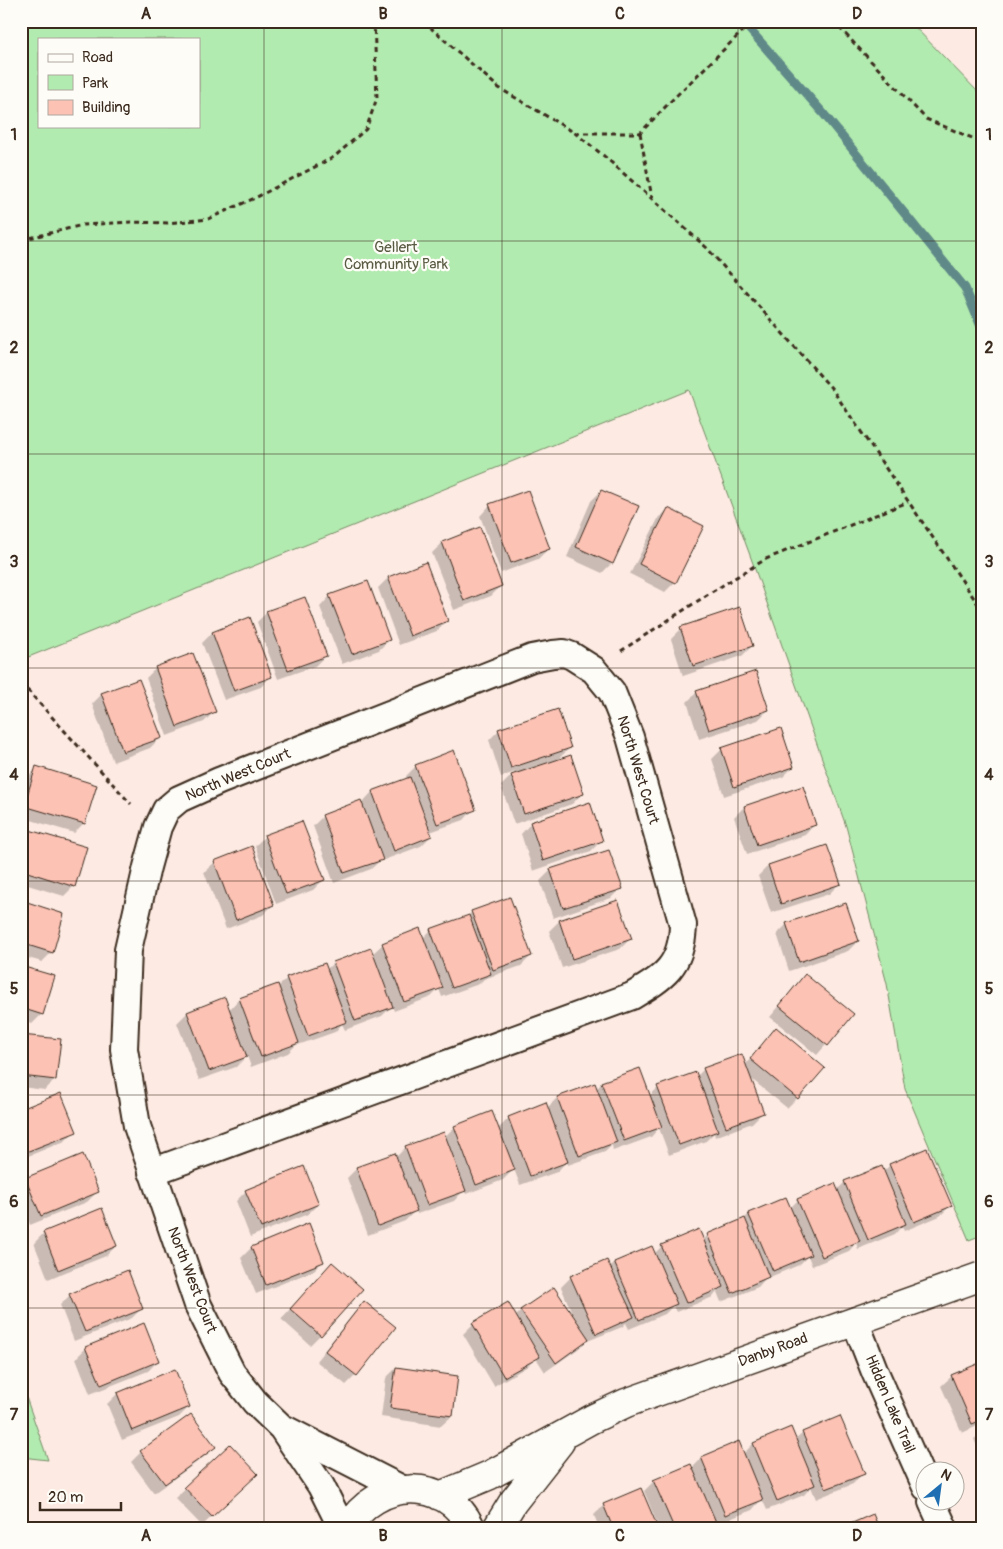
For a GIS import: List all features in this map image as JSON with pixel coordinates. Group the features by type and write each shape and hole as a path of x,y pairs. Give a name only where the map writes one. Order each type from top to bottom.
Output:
{"street":[{"name":"North West Court","path":"152,1172 632,996 663,977 676,960 680,950 683,939 683,925 630,737 612,692 594,670 585,663 564,653 532,658 219,781 179,799 166,810 158,827 128,950 124,1049 137,1126 152,1172 198,1305 232,1373 255,1402 282,1428 321,1486 342,1528"},
{"name":"Danby Road","path":"440,1496 490,1475 592,1418 626,1403 982,1276"},
{"name":"Hidden Lake Trail","path":"855,1321 875,1372 916,1464"},
{"name":"North West Court","path":"282,1428 402,1489"},
{"name":"Danby Road","path":"496,1528 513,1502 567,1433"},
{"path":"348,1528 354,1517 367,1503 384,1494 402,1489 422,1490 440,1496 456,1507 468,1520 471,1528"},
{"path":"937,1512 944,1528"}],"path":[{"path":"21,240 83,225 131,222 168,223 208,219 257,197 334,157 366,129 377,98 374,21"},
{"path":"423,21 499,88 575,133 652,198 707,248 832,389 982,610"},
{"path":"575,133 640,133 753,21"},
{"path":"834,21 926,119 982,142"},
{"path":"640,133 652,198"},
{"path":"621,651 766,559 908,502"},
{"path":"21,683 131,804"}],"green space":[{"name":"Gellert Community Park","path":"21,21 909,21 982,96 982,1235 969,1240 905,1089 887,984 846,826 689,390 21,660"},
{"path":"21,1383 48,1460 21,1457"}],"building":[{"path":"528,490 550,549 511,563 489,504"},
{"path":"601,490 639,506 613,564 576,547"},
{"path":"668,508 704,526 676,583 639,564"},
{"path":"480,527 502,586 464,601 442,542"},
{"path":"426,562 448,621 410,636 388,577"},
{"path":"368,581 390,640 352,654 329,595"},
{"path":"305,597 327,656 288,670 266,611"},
{"path":"740,607 753,646 693,666 680,627"},
{"path":"250,617 272,677 234,691 212,632"},
{"path":"193,653 216,712 177,727 155,667"},
{"path":"756,671 769,710 709,730 696,691"},
{"path":"139,679 162,738 123,752 101,693"},
{"path":"558,709 571,748 511,768 498,729"},
{"path":"781,728 794,767 734,787 721,748"},
{"path":"454,750 476,810 437,824 415,765"},
{"path":"571,755 584,794 524,814 511,775"},
{"path":"36,766 97,785 85,824 24,806"},
{"path":"410,777 432,836 394,851 372,791"},
{"path":"803,786 816,825 757,845 744,806"},
{"path":"361,800 383,860 344,873 322,815"},
{"path":"590,802 603,841 543,861 530,822"},
{"path":"302,821 325,880 286,894 264,835"},
{"path":"26,829 87,847 75,887 21,870 21,845"},
{"path":"827,845 841,884 781,904 768,865"},
{"path":"252,846 274,905 236,920 214,861"},
{"path":"609,850 623,889 563,908 550,869"},
{"path":"510,897 532,956 493,970 471,911"},
{"path":"21,900 64,914 53,953 21,943"},
{"path":"618,900 632,939 572,959 559,920"},
{"path":"846,903 859,941 799,962 786,923"},
{"path":"469,915 491,974 452,988 430,929"},
{"path":"420,928 443,988 404,1002 382,943"},
{"path":"371,948 393,1007 355,1021 333,962"},
{"path":"325,963 347,1022 308,1036 286,977"},
{"path":"21,966 55,976 43,1015 21,1008"},
{"path":"805,974 854,1014 828,1046 779,1006"},
{"path":"278,984 299,1043 261,1057 239,998"},
{"path":"225,997 247,1057 209,1071 187,1012"},
{"path":"776,1027 825,1068 798,1099 750,1059"},
{"path":"21,1035 61,1039 56,1080 21,1076"},
{"path":"742,1054 764,1113 726,1127 703,1068"},
{"path":"640,1068 662,1127 624,1141 601,1082"},
{"path":"696,1072 718,1131 679,1145 657,1086"},
{"path":"595,1083 617,1142 579,1156 557,1097"},
{"path":"61,1093 77,1132 21,1154 21,1109"},
{"path":"546,1102 568,1162 530,1176 508,1117"},
{"path":"492,1111 515,1170 476,1185 454,1126"},
{"path":"444,1132 466,1191 427,1205 405,1146"},
{"path":"927,1148 952,1206 914,1222 889,1164"},
{"path":"395,1153 417,1211 378,1226 356,1167"},
{"path":"83,1154 99,1192 41,1216 25,1178"},
{"path":"304,1166 319,1204 261,1228 245,1190"},
{"path":"882,1166 906,1224 868,1240 844,1181"},
{"path":"835,1183 860,1241 822,1257 797,1199"},
{"path":"786,1197 811,1255 773,1271 748,1213"},
{"path":"102,1208 117,1246 58,1270 43,1232"},
{"path":"745,1218 769,1277 732,1293 707,1234"},
{"path":"309,1223 324,1262 266,1285 251,1247"},
{"path":"699,1229 724,1287 686,1303 661,1245"},
{"path":"652,1246 677,1304 639,1320 614,1262"},
{"path":"607,1260 634,1317 596,1334 570,1276"},
{"path":"332,1262 363,1289 321,1336 290,1309"},
{"path":"128,1270 143,1309 85,1332 69,1294"},
{"path":"554,1287 589,1339 556,1363 520,1310"},
{"path":"364,1301 396,1327 357,1376 325,1351"},
{"path":"508,1302 540,1357 504,1377 472,1323"},
{"path":"144,1323 159,1361 101,1385 85,1347"},
{"path":"982,1362 982,1420 972,1424 951,1375"},
{"path":"396,1367 458,1376 453,1416 390,1408"},
{"path":"175,1369 190,1407 132,1431 117,1393"},
{"path":"191,1414 216,1447 165,1484 140,1451"},
{"path":"840,1416 865,1474 826,1489 802,1432"},
{"path":"791,1427 815,1485 777,1501 753,1443"},
{"path":"739,1441 763,1500 725,1515 701,1457"},
{"path":"230,1444 258,1474 212,1517 184,1487"},
{"path":"691,1464 716,1522 702,1528 674,1528 653,1480"},
{"path":"641,1488 658,1528 613,1528 603,1504"},
{"path":"873,1514 879,1528 841,1528"}],"waterway":[{"path":"742,21 823,113 965,288 982,329"}]}
